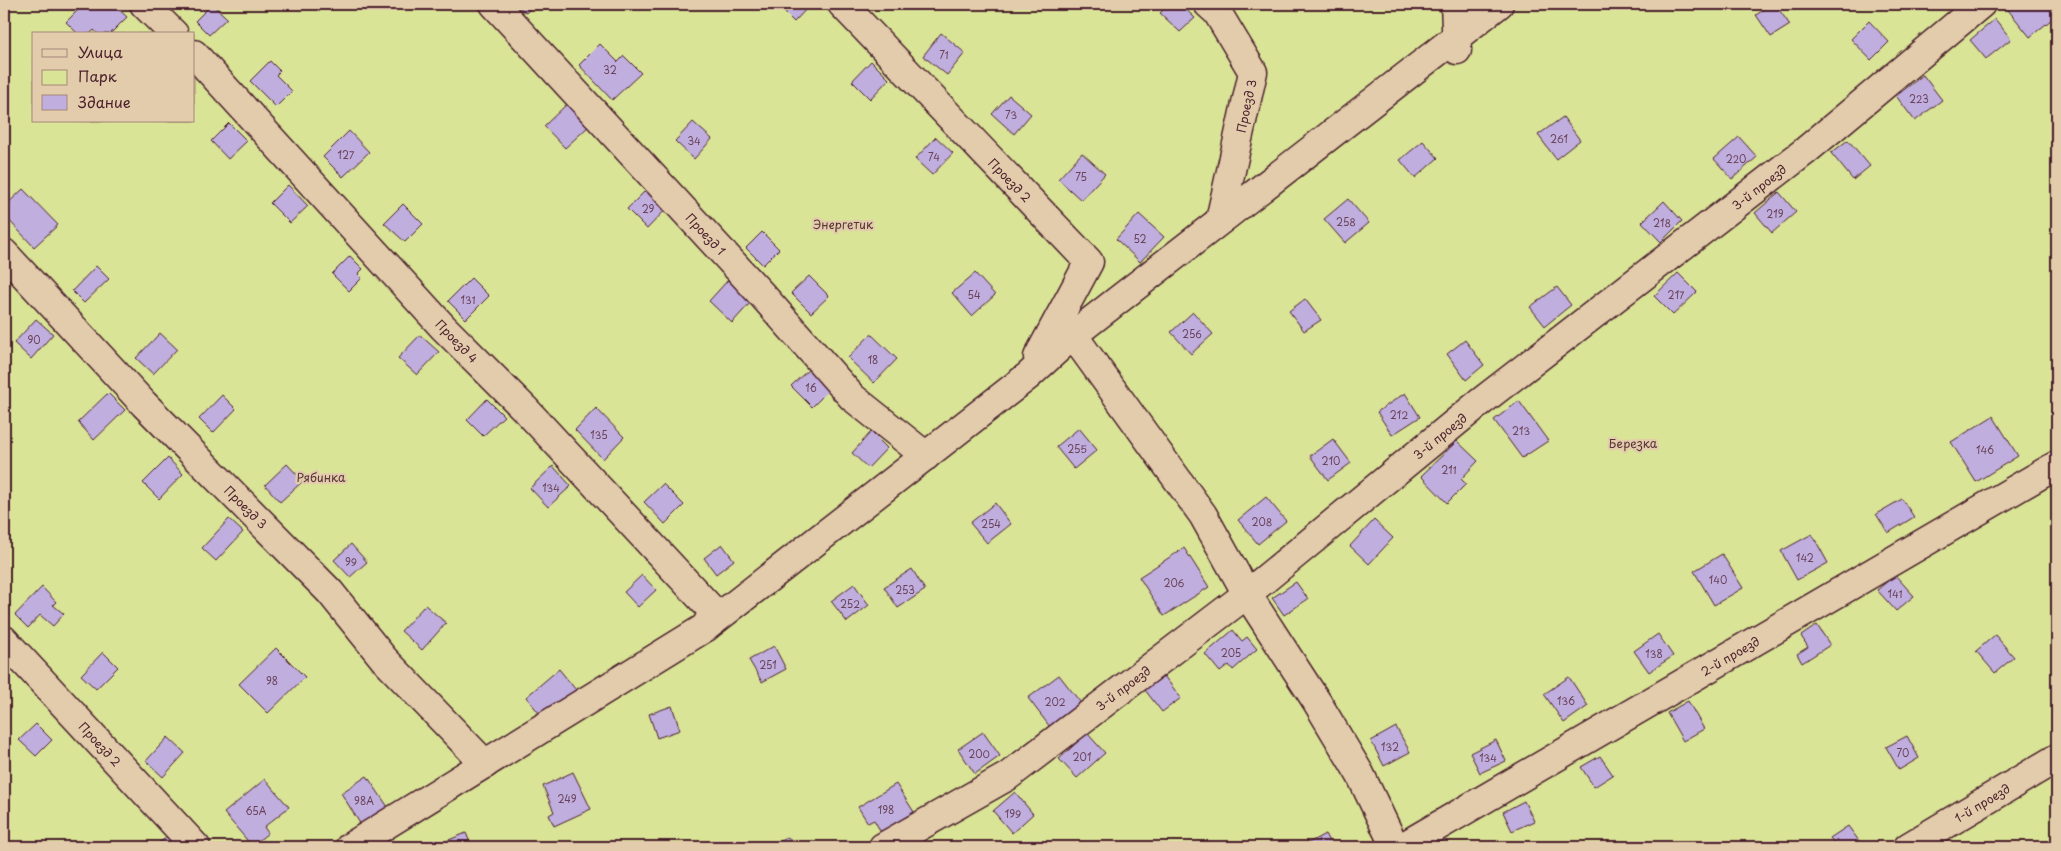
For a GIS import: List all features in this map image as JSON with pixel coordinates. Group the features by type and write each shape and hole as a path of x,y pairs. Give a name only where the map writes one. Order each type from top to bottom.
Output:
{"street":[{"path":"144,4 172,32"},
{"name":"Проезд 1","path":"494,4 763,296 852,397 926,456"},
{"name":"Проезд 2","path":"842,4 1089,262 1028,376"},
{"name":"Проезд 3","path":"1208,4 1217,12 1253,72 1220,220"},
{"path":"1455,4 1457,36"},
{"path":"350,847 706,627 1028,376 1072,335 1499,4"},
{"name":"3-й проезд","path":"883,847 1008,776 1247,594 1478,404 1804,152 1981,4"},
{"name":"Проезд 4","path":"195,55 443,327 526,411 713,611 706,627"},
{"name":"Проезд 3","path":"4,253 144,404 330,592 384,659 485,764"},
{"path":"1072,335 1203,515 1247,594 1317,702 1350,758 1395,847"},
{"name":"2-й проезд","path":"1402,847 2057,465"},
{"name":"Проезд 2","path":"4,640 196,847"},
{"name":"1-й проезд","path":"1908,847 2057,758"}],"green space":[{"path":"4,4 2057,4 2057,847 4,847"}],"building":[{"path":"84,4 113,4 127,17 112,32 96,32 94,30 92,32 76,32 66,22"},
{"path":"212,4 227,18 209,35 195,21"},
{"path":"516,4 535,4 526,13"},
{"path":"780,4 811,4 794,22 778,6"},
{"path":"1169,4 1180,4 1195,18 1180,32 1160,13"},
{"path":"1772,4 1775,4 1790,25 1771,37 1756,15"},
{"path":"2051,4 2057,11 2057,15 2030,37 2004,5"},
{"path":"1995,19 2011,39 1986,59 1970,40"},
{"path":"1869,21 1889,42 1871,60 1851,39"},
{"path":"941,33 965,53 947,75 923,56"},
{"path":"600,44 618,62 624,56 641,73 612,100 579,65"},
{"path":"270,61 280,71 276,75 292,91 276,107 250,81"},
{"path":"871,61 889,79 870,99 852,81"},
{"path":"1923,75 1942,100 1915,121 1896,96"},
{"path":"1009,95 1031,114 1014,134 992,114"},
{"path":"567,104 589,126 565,148 544,126"},
{"path":"1563,117 1580,140 1556,159 1538,135"},
{"path":"693,122 712,139 694,159 675,141"},
{"path":"229,123 247,141 228,159 211,141"},
{"path":"349,131 369,152 343,177 323,157"},
{"path":"936,137 953,153 932,175 915,159"},
{"path":"1739,137 1757,157 1732,179 1714,159"},
{"path":"1848,140 1870,166 1853,180 1831,153"},
{"path":"1423,141 1438,158 1415,178 1400,160"},
{"path":"1082,153 1105,174 1081,200 1058,179"},
{"path":"288,185 308,206 290,223 270,203"},
{"path":"649,187 669,206 647,229 627,209"},
{"path":"23,189 58,225 34,247 4,215 4,207"},
{"path":"1779,192 1796,212 1772,233 1755,213"},
{"path":"1348,199 1369,223 1345,243 1324,219"},
{"path":"1664,201 1682,221 1661,242 1642,222"},
{"path":"403,204 423,224 405,242 384,223"},
{"path":"1139,214 1164,237 1140,262 1116,239"},
{"path":"762,232 779,249 763,265 746,248"},
{"path":"350,256 363,269 358,274 362,278 349,291 332,274"},
{"path":"96,266 109,279 84,303 72,291"},
{"path":"975,273 995,295 972,316 952,293"},
{"path":"1678,273 1697,292 1673,315 1654,296"},
{"path":"809,276 829,296 811,313 791,293"},
{"path":"471,278 489,296 466,319 448,301"},
{"path":"728,280 751,302 732,323 709,301"},
{"path":"1557,287 1571,305 1545,326 1530,307"},
{"path":"1305,299 1321,320 1304,331 1289,311"},
{"path":"1193,312 1213,334 1191,354 1171,332"},
{"path":"36,319 53,334 31,359 14,343"},
{"path":"160,333 177,349 153,374 136,358"},
{"path":"871,334 897,359 874,383 848,358"},
{"path":"420,335 439,352 417,375 398,358"},
{"path":"1465,340 1484,365 1466,380 1447,354"},
{"path":"810,368 830,389 812,407 791,386"},
{"path":"108,393 125,410 94,440 78,422"},
{"path":"1405,393 1420,417 1392,435 1377,412"},
{"path":"222,395 236,409 213,433 199,419"},
{"path":"487,399 504,416 483,436 467,420"},
{"path":"1519,401 1548,441 1522,458 1494,420"},
{"path":"596,408 624,437 603,459 575,430"},
{"path":"1993,416 2018,456 1976,482 1951,442"},
{"path":"1079,428 1097,450 1074,469 1056,447"},
{"path":"871,432 887,448 868,468 852,453"},
{"path":"1333,439 1351,463 1328,480 1310,456"},
{"path":"1457,441 1478,461 1461,479 1466,484 1447,503 1421,476"},
{"path":"168,458 183,474 159,499 143,483"},
{"path":"287,464 303,481 280,502 265,485"},
{"path":"553,466 571,486 548,507 530,488"},
{"path":"663,484 684,505 665,524 644,502"},
{"path":"1266,497 1286,521 1258,544 1238,520"},
{"path":"1902,499 1914,517 1888,533 1876,514"},
{"path":"995,503 1011,524 987,543 970,523"},
{"path":"229,519 243,532 216,561 202,548"},
{"path":"1374,520 1393,538 1369,564 1350,546"},
{"path":"1812,534 1828,563 1797,580 1781,551"},
{"path":"351,544 367,562 350,577 334,560"},
{"path":"722,544 734,560 716,574 704,558"},
{"path":"1184,548 1209,587 1164,616 1139,577"},
{"path":"1722,554 1743,588 1714,605 1694,571"},
{"path":"912,569 925,590 898,608 884,587"},
{"path":"642,575 656,590 638,607 624,592"},
{"path":"1895,575 1914,596 1896,611 1877,590"},
{"path":"1296,582 1308,599 1284,615 1272,598"},
{"path":"854,584 869,605 847,622 831,601"},
{"path":"42,587 56,602 53,605 64,614 53,626 40,615 28,628 15,615"},
{"path":"425,605 446,623 422,650 401,631"},
{"path":"1817,625 1830,645 1802,663 1797,654 1808,647 1801,636"},
{"path":"1233,630 1242,641 1247,637 1257,649 1233,670 1229,665 1220,672 1205,654"},
{"path":"1658,634 1673,656 1649,672 1634,651"},
{"path":"1995,635 2014,657 1995,673 1976,651"},
{"path":"774,646 786,669 762,682 749,660"},
{"path":"276,648 305,677 268,713 239,684"},
{"path":"103,652 118,667 96,689 81,675"},
{"path":"559,669 576,690 543,718 526,697"},
{"path":"1059,675 1081,703 1050,727 1028,698"},
{"path":"1164,676 1181,698 1162,712 1145,690"},
{"path":"1569,677 1588,706 1564,723 1544,694"},
{"path":"1688,701 1704,729 1683,741 1667,713"},
{"path":"672,706 680,730 657,738 649,714"},
{"path":"36,724 52,740 36,756 19,740"},
{"path":"1396,727 1410,752 1384,766 1371,741"},
{"path":"983,732 1000,756 975,774 958,749"},
{"path":"1087,733 1105,753 1077,778 1059,759"},
{"path":"1907,736 1919,758 1899,770 1886,747"},
{"path":"168,737 185,753 163,777 146,761"},
{"path":"1496,740 1506,761 1480,773 1470,753"},
{"path":"1600,756 1613,775 1594,787 1581,767"},
{"path":"573,772 591,809 554,826 549,815 554,812 543,786"},
{"path":"367,776 388,807 361,825 341,793"},
{"path":"265,779 289,807 264,827 268,833 252,846 224,813"},
{"path":"896,784 914,812 881,832 874,820 868,823 858,807"},
{"path":"1015,792 1033,814 1012,833 993,811"},
{"path":"1524,801 1534,821 1512,831 1503,812"},
{"path":"1848,826 1862,845 1858,847 1837,847 1830,838"},
{"path":"466,833 472,847 434,846"},
{"path":"1325,834 1332,847 1301,847"},
{"path":"169,836 176,847 152,847"},
{"path":"788,837 795,847 770,847"}],"park label":[{"name":"Энергетик","path":"843,224"},
{"name":"Березка","path":"1633,443"},
{"name":"Рябинка","path":"321,477"}]}
